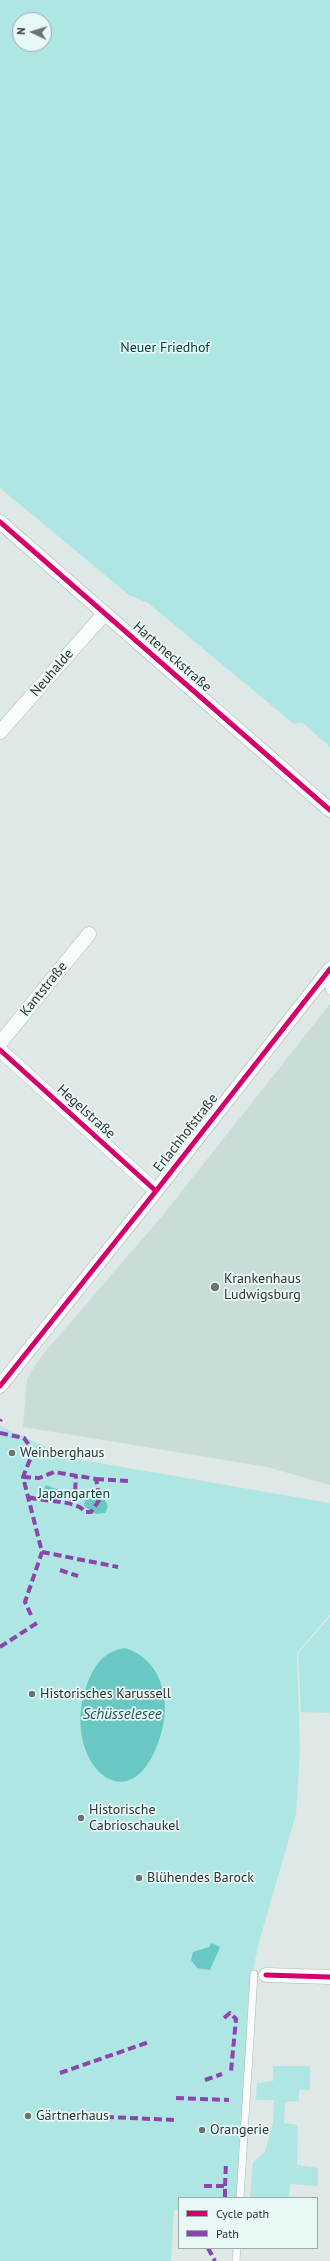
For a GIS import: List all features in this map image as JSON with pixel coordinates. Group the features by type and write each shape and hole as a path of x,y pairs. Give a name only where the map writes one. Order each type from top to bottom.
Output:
{"street":[{"name":"Harteneckstraße","path":"0,522 330,810"},
{"name":"Neuhalde","path":"0,732 104,614"},
{"name":"Kantstraße","path":"0,1043 89,934"},
{"name":"Erlachhofstraße","path":"0,1386 156,1191 327,972"},
{"name":"Hegelstraße","path":"0,1050 156,1191"},
{"path":"260,1974 330,1978"}],"lane":[{"path":"327,972 330,991"},
{"path":"240,2197 260,1974"},
{"path":"236,2261 237,2249"}],"shaded area":[{"name":"Krankenhaus Ludwigsburg","path":"330,1004 330,1485 267,1467 23,1427 27,1379 39,1359 163,1215"}],"green space":[{"name":"Neuer Friedhof","path":"0,0 330,0 330,747 302,722 294,724 148,603 129,595 0,488"},
{"name":"Blühendes Barock","path":"0,1426 46,1447 47,1454 330,1503 330,1614 297,1653 300,1752 296,1814 259,1942 252,1975 248,2006 239,2197 178,2197 178,2210 174,2210 171,2261 0,2261"},
{"path":"330,1617 330,1713 301,1712 298,1653"},
{"path":"273,2066 310,2066 310,2090 299,2090 299,2101 285,2102 284,2123 298,2125 297,2165 318,2168 318,2186 290,2184 289,2197 250,2197 253,2162 265,2152 273,2123 274,2100 256,2100 257,2083 273,2081"}],"water":[{"path":"88,1500 105,1500 108,1506 105,1513 96,1514 85,1507 84,1503"},
{"name":"Schüsselesee","path":"125,1648 137,1653 147,1661 154,1670 160,1681 165,1705 162,1730 149,1762 134,1778 117,1781 102,1774 89,1758 82,1735 81,1707 90,1677 96,1666 108,1654"},
{"path":"211,1943 220,1947 210,1970 197,1968 191,1960 193,1952 209,1947"}],"waterway":[{"path":"47,1488 53,1491 77,1495 88,1500"}],"marked path":[{"path":"0,1433 24,1438 29,1445 31,1457 23,1477 42,1552 118,1567"},
{"path":"23,1477 39,1478 54,1472 96,1479 100,1499 91,1512 85,1512 81,1508 68,1503 28,1497"},
{"path":"72,1502 75,1493 76,1476"},
{"path":"96,1479 129,1481"},
{"path":"31,1615 25,1602 42,1552"},
{"path":"60,1570 78,1576"},
{"path":"0,1647 40,1621"},
{"path":"224,2018 230,2013 236,2019 231,2071"},
{"path":"60,2073 149,2042"},
{"path":"205,2080 222,2074"},
{"path":"176,2098 229,2100"},
{"path":"106,2117 176,2120"},
{"path":"225,2186 226,2162"},
{"path":"204,2186 225,2186 225,2197"},
{"path":"209,2249 215,2261"}],"cycle path":[{"path":"0,522 330,810"},
{"path":"0,1386 156,1191 330,969"},
{"path":"0,1050 156,1191"},
{"path":"266,1975 330,1977"}],"place":[{"name":"Krankenhaus Ludwigsburg","path":"215,1287"},
{"name":"Weinberghaus","path":"12,1453"},
{"name":"Historisches Karussell","path":"32,1694"},
{"name":"Historische Cabrioschaukel","path":"81,1818"},
{"name":"Blühendes Barock","path":"139,1878"},
{"name":"Gärtnerhaus","path":"28,2116"},
{"name":"Orangerie","path":"202,2130"}],"park label":[{"name":"Japangarten","path":"74,1494"}]}
